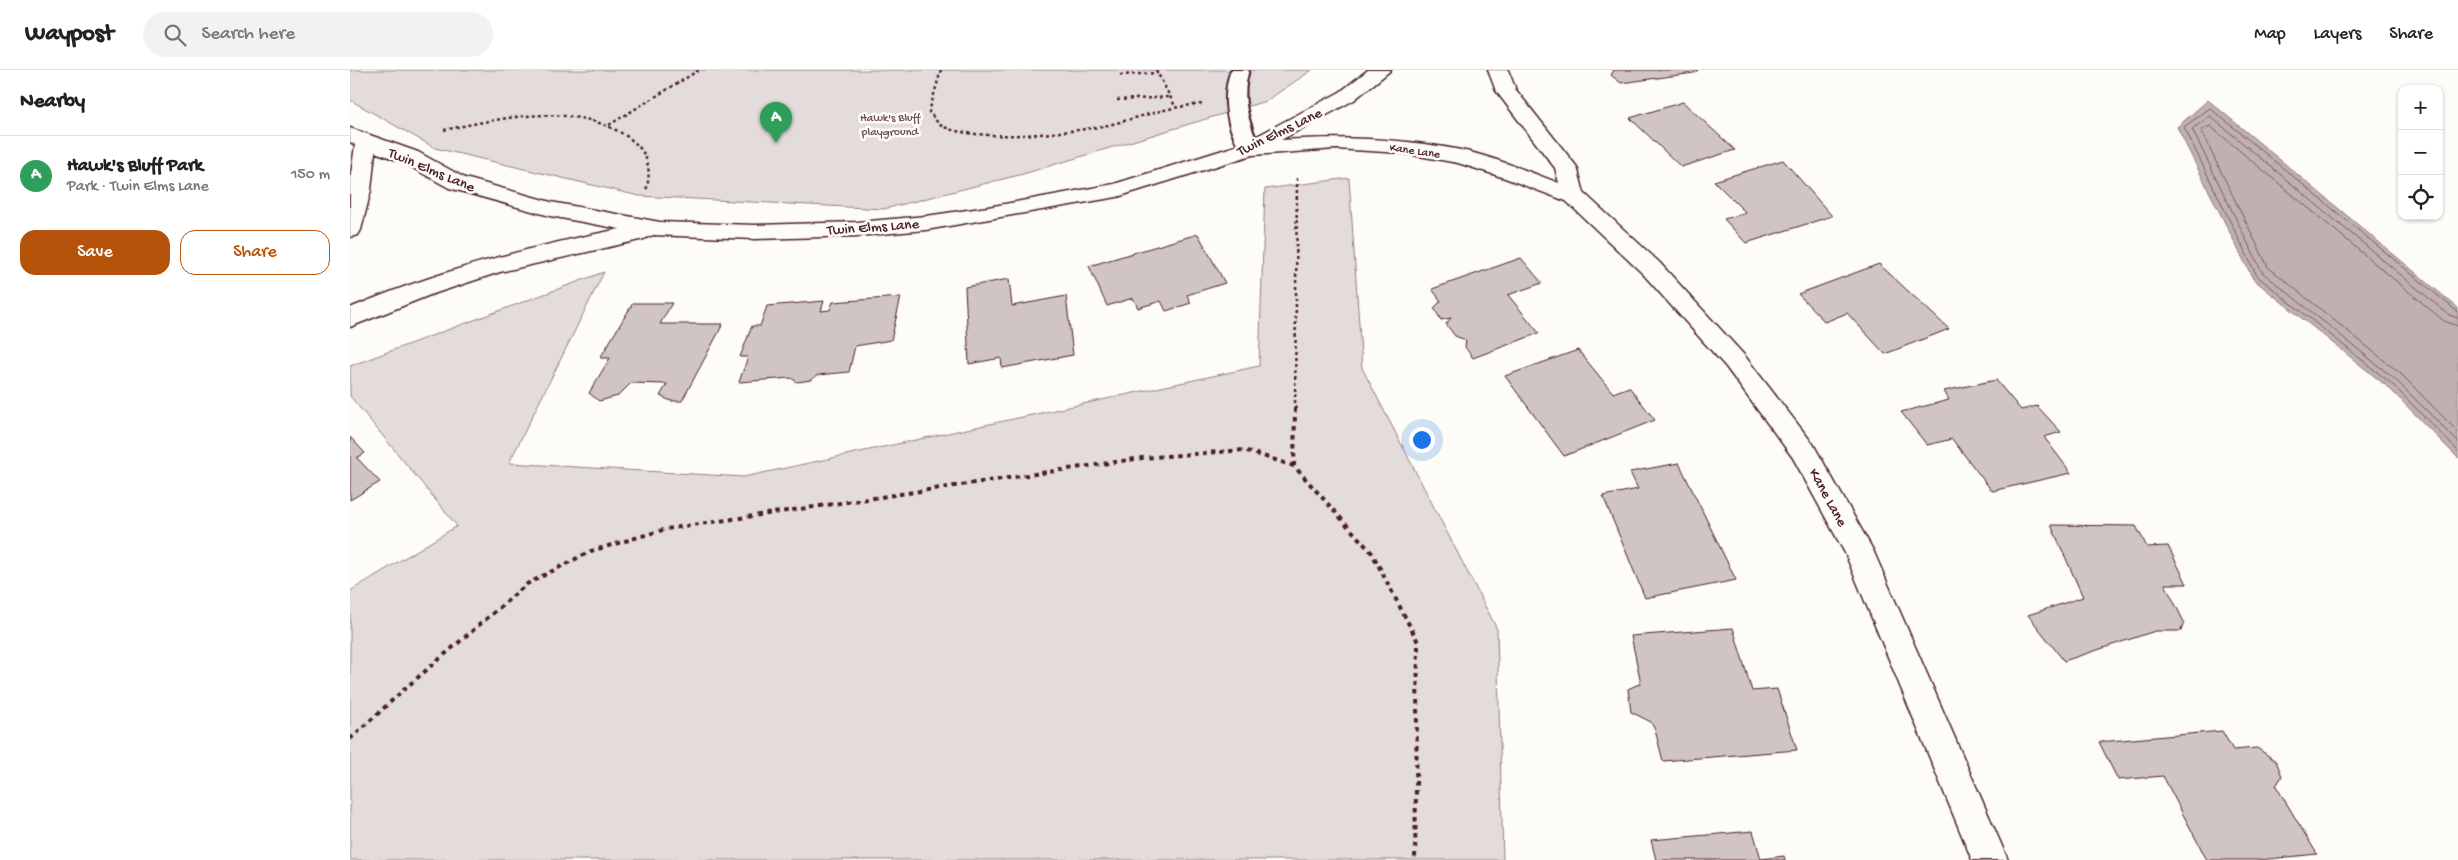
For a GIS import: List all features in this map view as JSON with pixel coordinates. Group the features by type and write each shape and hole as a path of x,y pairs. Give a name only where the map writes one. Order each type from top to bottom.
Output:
{"street":[{"name":"Twin Elms Lane","path":"358,138 410,158 457,182 550,208 660,228 755,232 858,228 926,223 988,214 1117,190 1250,149 1347,96 1381,70"},
{"path":"1498,70 1506,91 1566,167 1574,196"},
{"path":"350,230 360,190 358,138"},
{"name":"Kane Lane","path":"1250,149 1336,143 1402,147 1461,158 1513,173 1574,196 1664,282 1735,362 1803,451 1858,550 1990,860"},
{"path":"350,318 430,286 495,266 568,247 660,228"}],"lane":[{"path":"1240,70 1233,86 1235,111 1250,149"}],"path":[{"path":"608,126 698,70"},
{"path":"941,70 929,112 940,125 959,132 1024,136 1062,132 1106,125 1175,106 1234,103"},
{"path":"1120,76 1157,72 1175,106"},
{"path":"1117,100 1170,97"},
{"path":"444,130 513,118 553,116 584,119 608,126 624,133 644,148 650,166 646,191"},
{"path":"1294,466 1297,178"},
{"path":"350,739 527,584 591,551 666,529 1142,458 1244,450 1294,466 1372,553 1418,642 1415,860"}],"green space":[{"name":"Hawk's Bluff playground","path":"350,70 1312,70 1266,101 1023,174 884,209 639,196 435,148 350,100"},
{"path":"1349,178 1362,368 1497,629 1503,860 350,860 350,591 457,526 350,396 350,366 604,272 509,463 744,477 1259,366 1265,189"}],"water":[{"path":"2208,100 2458,308 2458,458 2389,388 2253,279 2177,127"}],"building":[{"path":"1614,70 1698,70 1694,73 1621,83 1611,75"},
{"path":"1683,102 1735,150 1681,167 1630,118"},
{"path":"1783,160 1832,216 1746,243 1724,219 1746,213 1714,181"},
{"path":"1198,234 1225,283 1187,295 1191,303 1166,311 1161,301 1138,308 1133,298 1107,306 1089,266"},
{"path":"1521,258 1542,283 1508,295 1539,333 1473,358 1465,347 1466,340 1455,336 1446,324 1451,318 1441,320 1434,308 1441,301 1432,289"},
{"path":"1879,264 1949,329 1885,354 1847,313 1825,322 1798,294"},
{"path":"1009,279 1012,306 1066,296 1073,355 1002,368 1001,358 969,364 965,287"},
{"path":"901,297 891,340 855,346 849,372 818,375 811,380 797,382 791,378 739,382 748,357 740,357 752,326 760,326 767,306 824,301 821,311 830,310 833,302"},
{"path":"633,303 672,303 660,324 723,324 682,401 671,401 660,396 667,384 631,383 618,396 599,401 589,393 610,358 600,358"},
{"path":"1578,350 1613,393 1629,387 1655,420 1564,456 1505,376"},
{"path":"1996,380 2021,410 2037,406 2061,432 2044,437 2071,473 1992,491 1952,439 1927,445 1901,412 1949,400 1944,391"},
{"path":"350,437 365,453 357,458 380,482 350,500"},
{"path":"1679,463 1736,580 1645,598 1603,496 1638,489 1630,472"},
{"path":"2051,525 2136,526 2147,547 2168,546 2187,584 2165,584 2184,622 2181,631 2155,631 2064,661 2028,615 2083,597"},
{"path":"1733,628 1752,691 1777,689 1797,750 1663,761 1651,722 1631,712 1628,689 1641,683 1631,636"},
{"path":"2222,731 2233,750 2257,748 2276,761 2282,776 2276,786 2317,854 2259,860 2207,860 2163,776 2118,780 2099,742"},
{"path":"1753,831 1761,859 1784,856 1785,860 1656,860 1651,840"}],"place":[{"name":"Hawk's Bluff Park","path":"776,143"}]}
